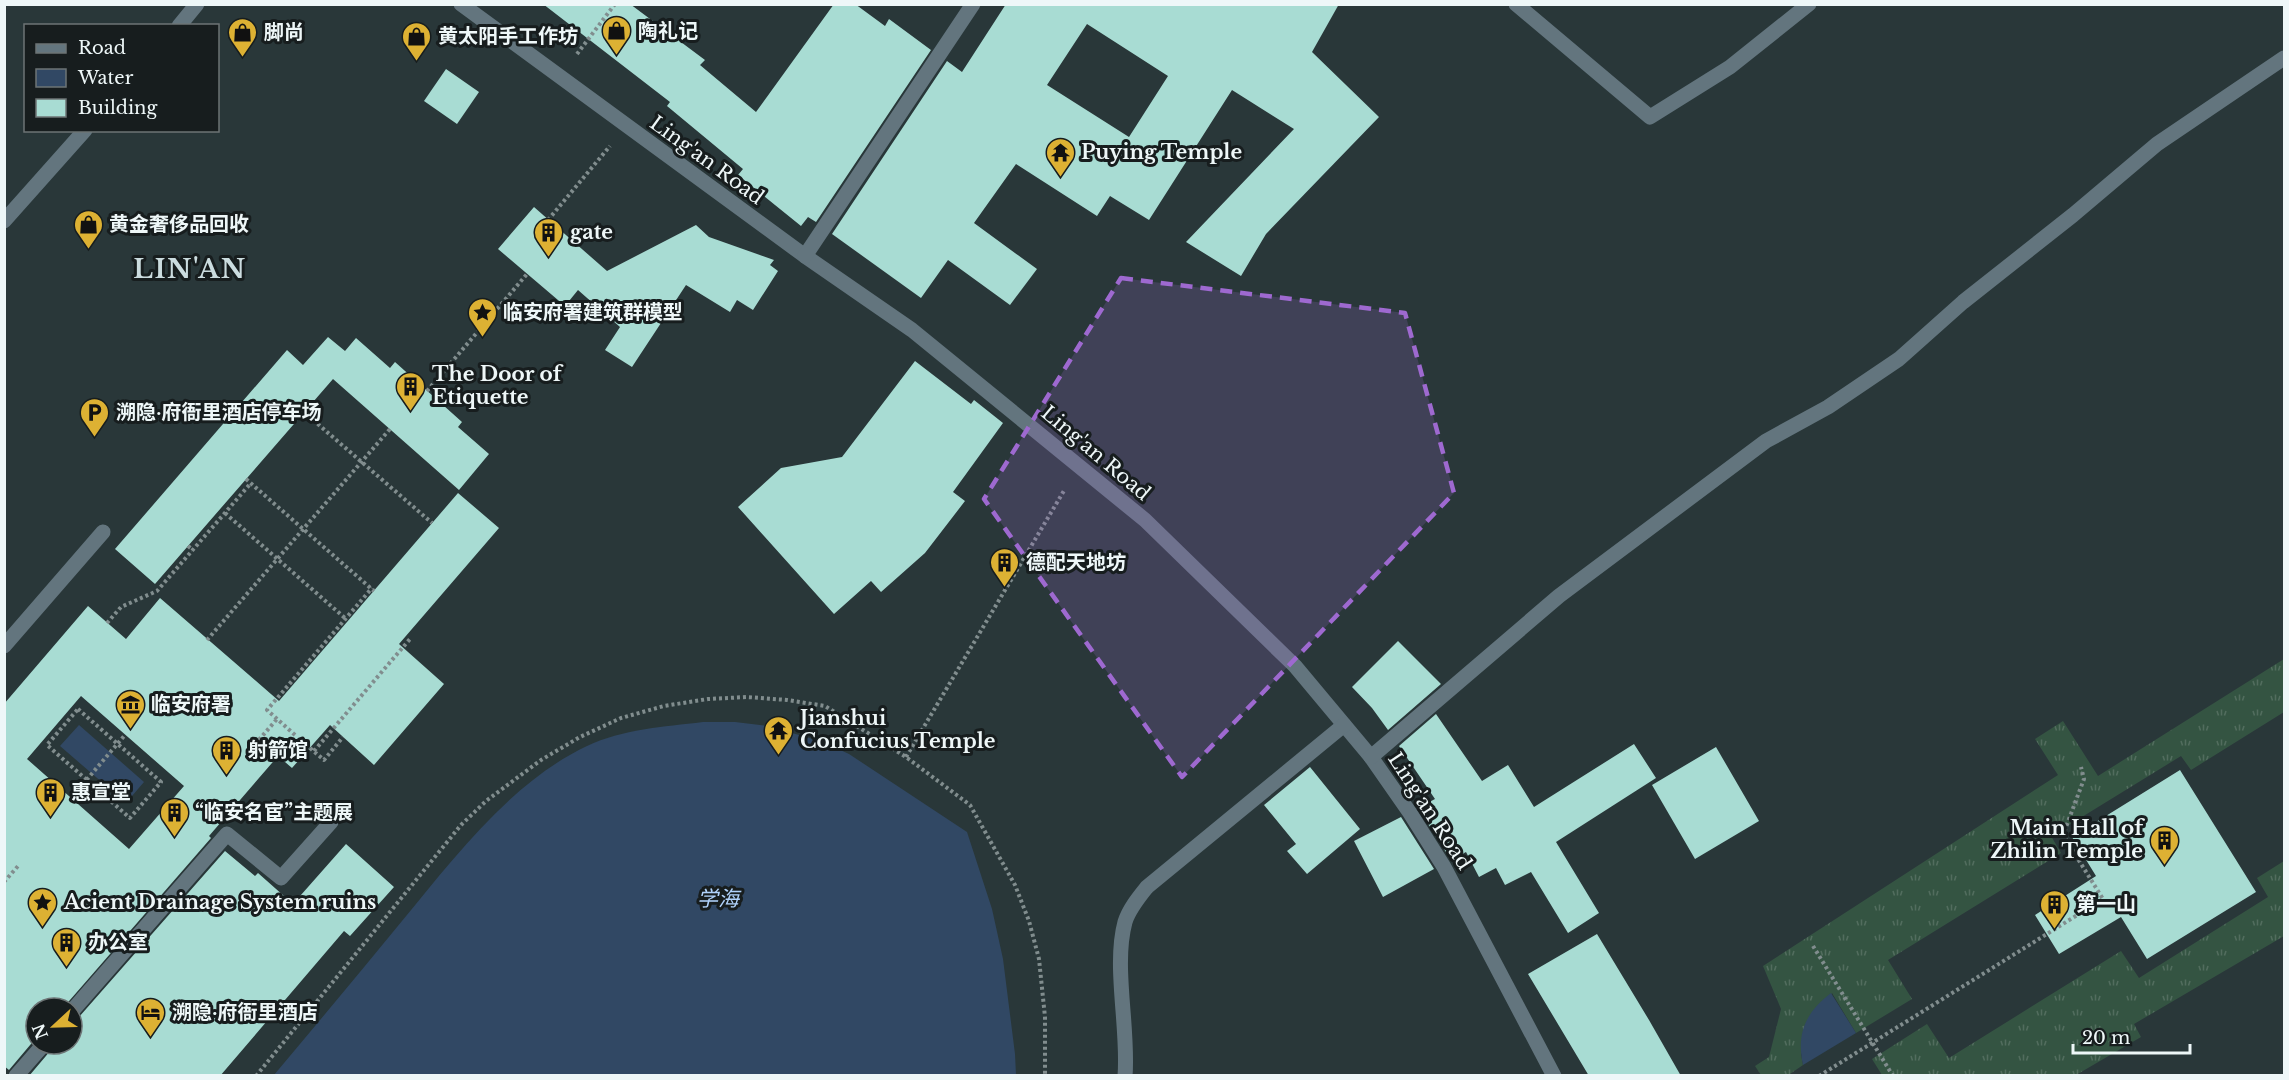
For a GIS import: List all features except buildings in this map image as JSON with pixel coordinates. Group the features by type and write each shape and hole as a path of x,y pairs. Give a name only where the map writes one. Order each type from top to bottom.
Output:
{"street":[{"path":"180,24 197,4"},
{"name":"Ling'an Road","path":"461,4 626,127 912,330 1013,410 1078,467 1145,520 1295,666 1371,757 1410,813 1444,867 1554,1076"},
{"path":"805,256 973,4"},
{"path":"1516,4 1650,117 1730,67 1809,4"},
{"path":"1371,757 1559,596 1766,441 1828,407 1899,359 1963,302 2073,215 2157,144 2284,58"},
{"path":"4,221 83,132"},
{"path":"4,646 103,532"},
{"path":"1125,1076 1121,949 1125,921 1135,903 1147,887 1344,725"},
{"path":"84,997 227,834 281,879 331,822"},
{"path":"16,1076 34,1056"}],"path":[{"path":"560,78 615,4"},
{"path":"548,220 626,127"},
{"path":"428,391 527,273"},
{"path":"304,412 432,524"},
{"path":"207,640 390,429"},
{"path":"906,757 1078,467"},
{"path":"246,479 373,590 267,710 295,735"},
{"path":"107,623 121,607 157,591 251,483"},
{"path":"225,513 346,619"},
{"path":"188,546 193,550"},
{"path":"343,737 324,759 312,749 410,639"},
{"path":"256,1076 461,825 486,801 541,760 580,737 621,718 664,706 708,699 747,697 787,699 825,706 906,757 970,805 1015,885 1029,921 1039,959 1045,1017 1045,1076"},
{"path":"78,709 161,782 130,818 87,780 47,745 78,709"},
{"path":"251,749 277,719"},
{"path":"71,798 125,735"},
{"path":"1819,1076 2103,899 2063,835 2084,779 2081,767"},
{"path":"4,882 18,866"},
{"path":"1813,946 1893,1076"}],"highlighted area":[{"path":"1121,278 1405,313 1454,493 1182,777 984,499"}],"green space":[{"path":"2284,659 2284,712 2191,770 2181,756 2051,836 2061,853 1888,960 1912,999 1856,1033 1832,993 1801,1054 1803,1065 1787,1076 1761,1075 1755,1066 1769,1057 1781,1009 1763,966 2058,775 2035,739 2063,721 2098,776"},
{"path":"2284,861 2284,936 2134,1024 2141,1037 2076,1075 1882,1075 1872,1059 1927,1024 1949,1058 2121,951 2139,978 2268,897 2257,878"}],"water":[{"name":"学海","path":"703,722 735,722 768,726 823,742 849,754 967,832 992,909 1003,959 1016,1075 274,1075 463,847 533,780 559,761 601,740 643,730"},
{"path":"79,725 144,782 126,803 60,746"},
{"path":"1831,993 1856,1033 1803,1065 1801,1043 1805,1024 1815,1008"}],"place":[{"name":"陶礼记","path":"617,56"},
{"name":"脚尚","path":"243,58"},
{"name":"黄太阳手工作坊","path":"417,62"},
{"name":"Puying Temple","path":"1060,178"},
{"name":"黄金奢侈品回收","path":"88,250"},
{"name":"gate","path":"549,258"},
{"name":"临安府署建筑群模型","path":"482,338"},
{"name":"The Door of Etiquette","path":"411,412"},
{"name":"溯隐·府衙里酒店停车场","path":"95,438"},
{"name":"德配天地坊","path":"1005,588"},
{"name":"临安府署","path":"130,730"},
{"name":"Jianshui Confucius Temple","path":"779,756"},
{"name":"射箭馆","path":"227,776"},
{"name":"惠宣堂","path":"50,818"},
{"name":"“临安名宦”主题展","path":"174,838"},
{"name":"Main Hall of Zhilin Temple","path":"2164,866"},
{"name":"Acient Drainage System ruins","path":"43,928"},
{"name":"第一山","path":"2055,930"},
{"name":"办公室","path":"67,968"},
{"name":"溯隐·府衙里酒店","path":"151,1038"}],"district":[{"name":"LIN'AN","path":"190,269"}]}
